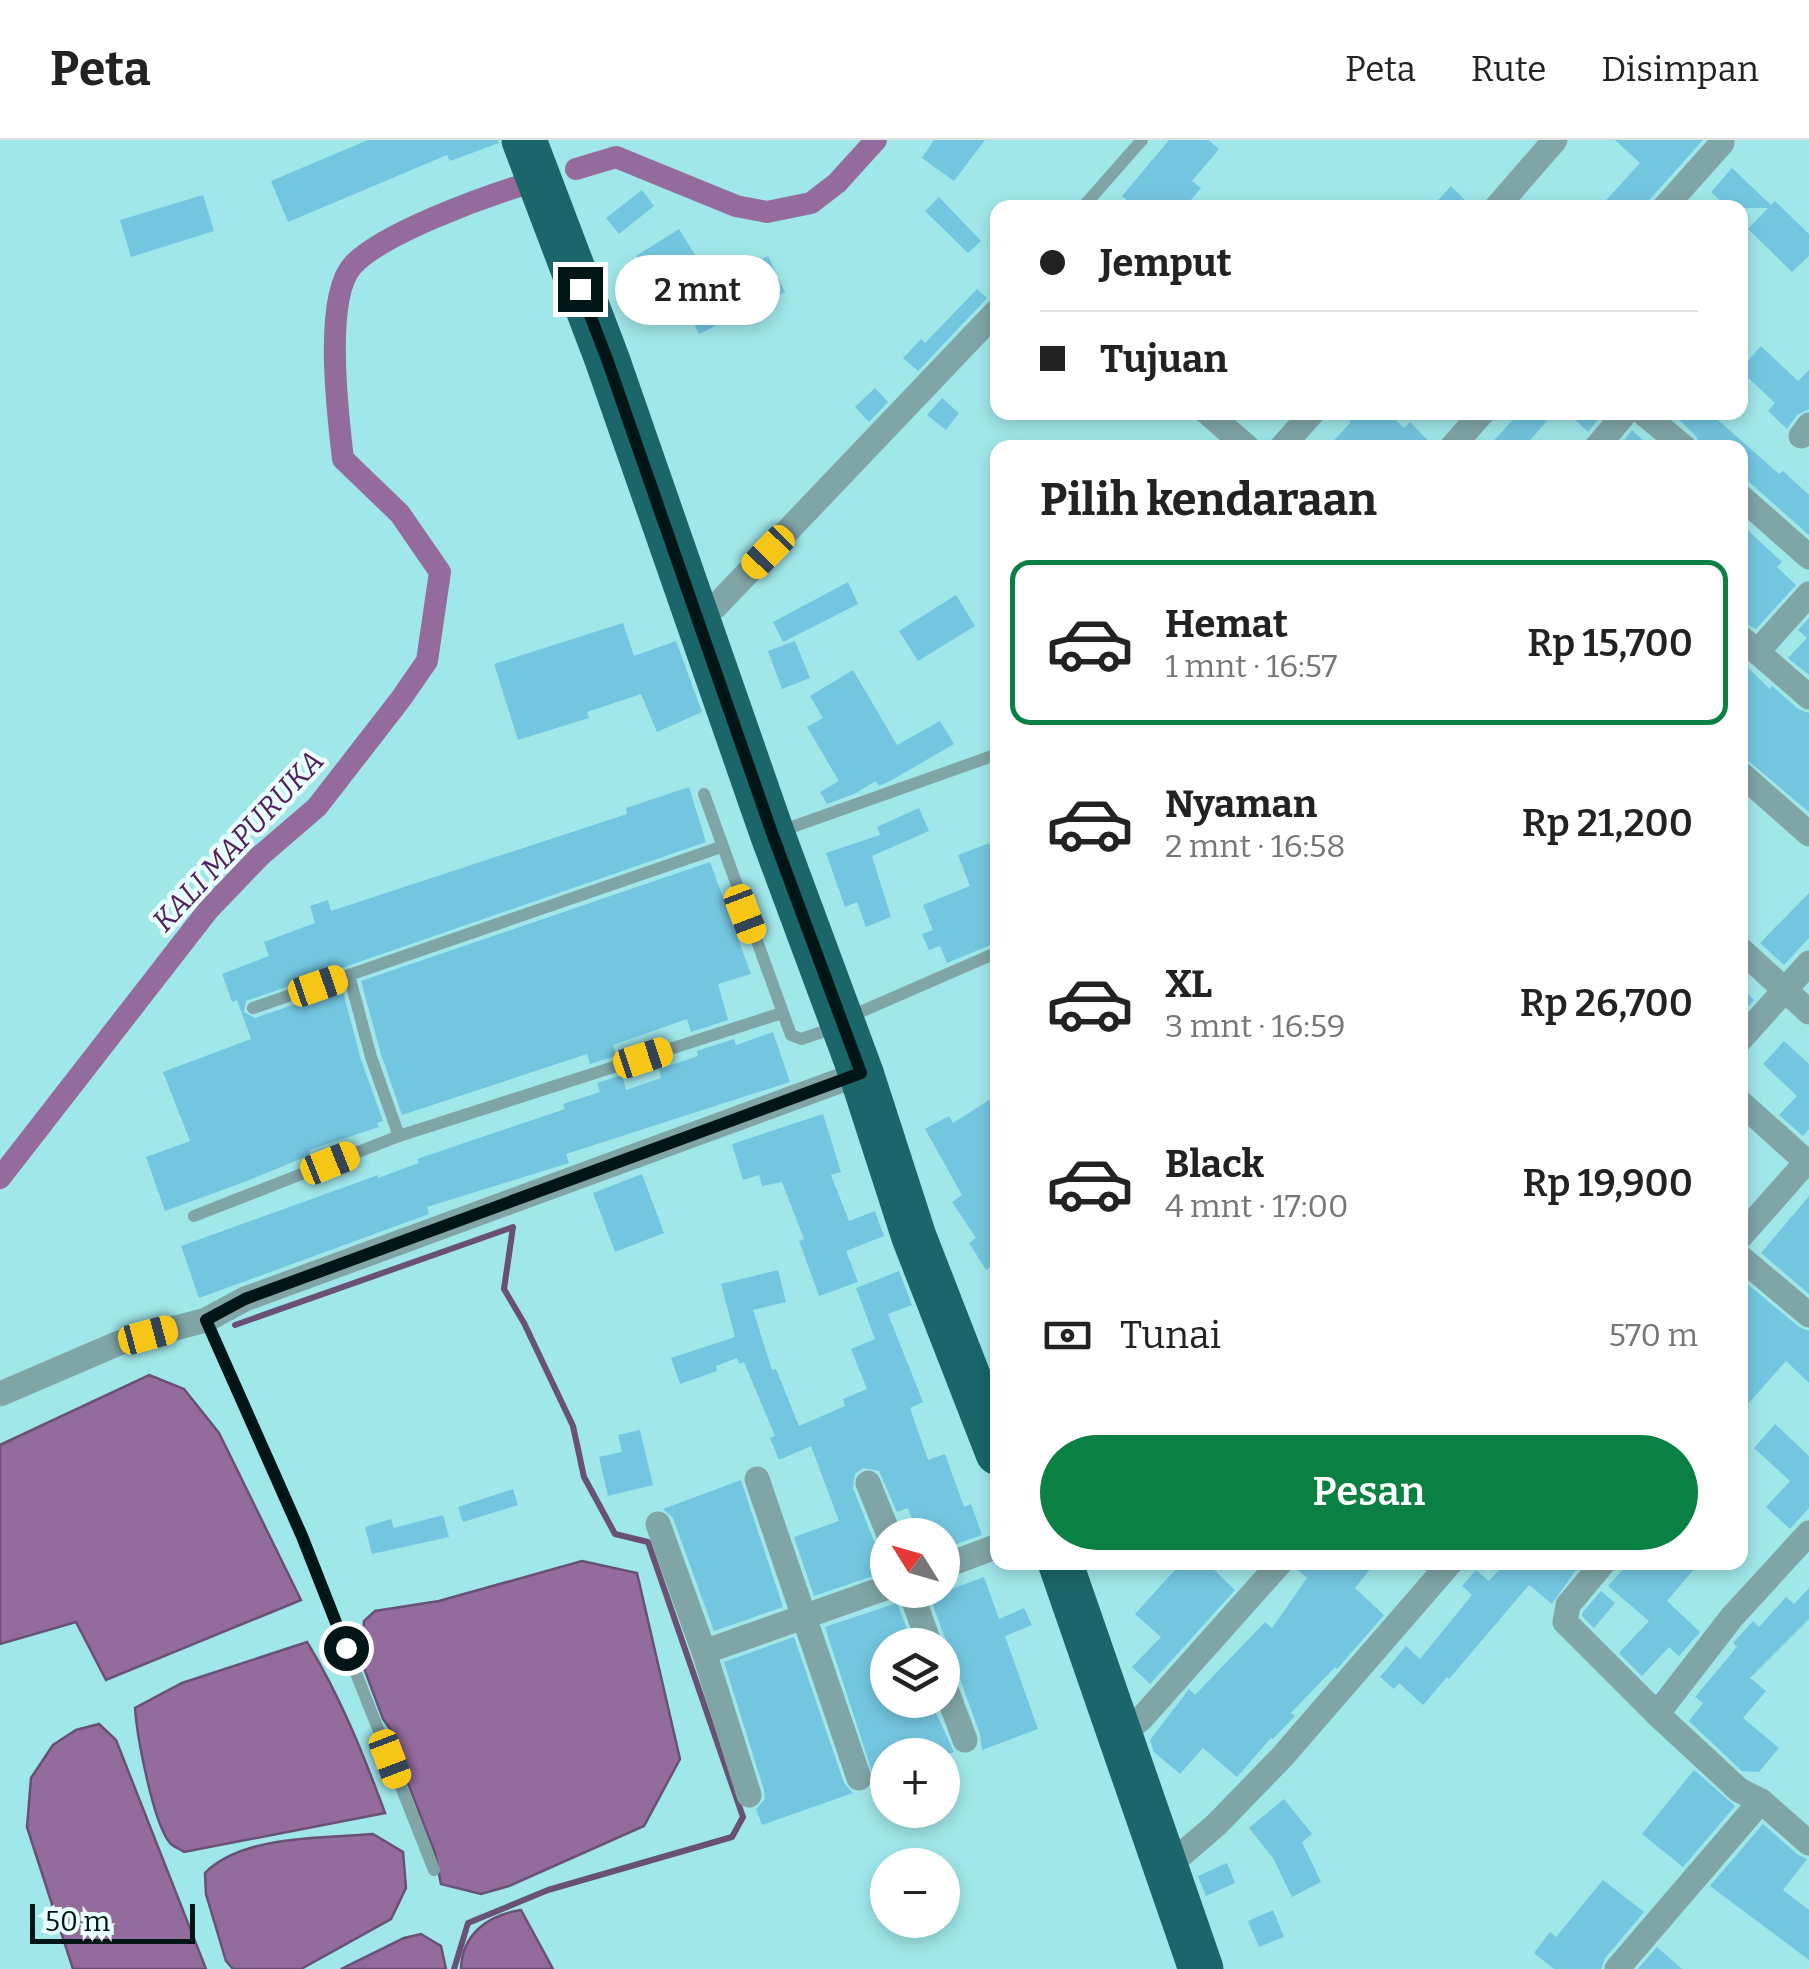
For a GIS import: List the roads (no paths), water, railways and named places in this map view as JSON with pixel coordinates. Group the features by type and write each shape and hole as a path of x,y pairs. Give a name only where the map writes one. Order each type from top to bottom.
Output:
{"highway":[{"path":"524,140 617,354 675,474 792,827 850,1019 861,1073 914,1237 990,1433"},
{"path":"550,140 617,354 850,1019 990,1375"},
{"path":"1041,1570 1075,1658 1178,1969"},
{"path":"1063,1570 1201,1969"}],"street":[{"path":"1502,200 1555,140"},
{"path":"1671,200 1722,143"},
{"path":"716,606 990,318"},
{"path":"1216,420 1239,440"},
{"path":"1288,440 1305,420"},
{"path":"1458,440 1476,420"},
{"path":"1603,440 1619,420"},
{"path":"1652,420 1675,440"},
{"path":"1748,503 1809,557"},
{"path":"1748,643 1809,594"},
{"path":"1748,647 1809,697"},
{"path":"1748,780 1809,834"},
{"path":"1748,957 1809,1012"},
{"path":"1748,1031 1809,963"},
{"path":"0,1394 119,1343 206,1320 245,1299 861,1073"},
{"path":"1748,1109 1808,1162 1748,1228"},
{"path":"1748,1264 1809,1316"},
{"path":"757,1480 859,1778"},
{"path":"868,1483 882,1518"},
{"path":"658,1524 750,1795"},
{"path":"1656,1714 1732,1617 1809,1533"},
{"path":"960,1560 990,1549"},
{"path":"1122,1734 1141,1719 1273,1570"},
{"path":"1166,1867 1216,1825 1282,1757 1444,1570"},
{"path":"1597,1570 1568,1605 1565,1622 1739,1790 1761,1801 1809,1844"},
{"path":"704,1652 870,1593"},
{"path":"957,1718 965,1740"},
{"path":"1617,1969 1761,1801"}],"lane":[{"path":"1089,200 1142,140"},
{"path":"792,827 990,757"},
{"path":"704,794 782,1013 796,1039 990,956"},
{"path":"253,1008 720,847"},
{"path":"350,975 371,1057 399,1136"},
{"path":"194,1216 399,1136 782,1013"},
{"path":"206,1320 302,1536 434,1870"}],"waterway":[{"name":"KALI MAPURUKA","path":"576,169 616,157 736,206 767,212 811,203 837,183 876,140"},
{"name":"KALI MAPURUKA","path":"0,1178 209,909 260,856 317,807 427,661 440,572 400,514 343,459 335,358 338,303 353,265 367,253 435,217 526,184"},
{"path":"235,1325 513,1227 504,1289 573,1426 584,1477 615,1534 648,1542 743,1817 732,1837 548,1890 468,1923 454,1969"}]}
